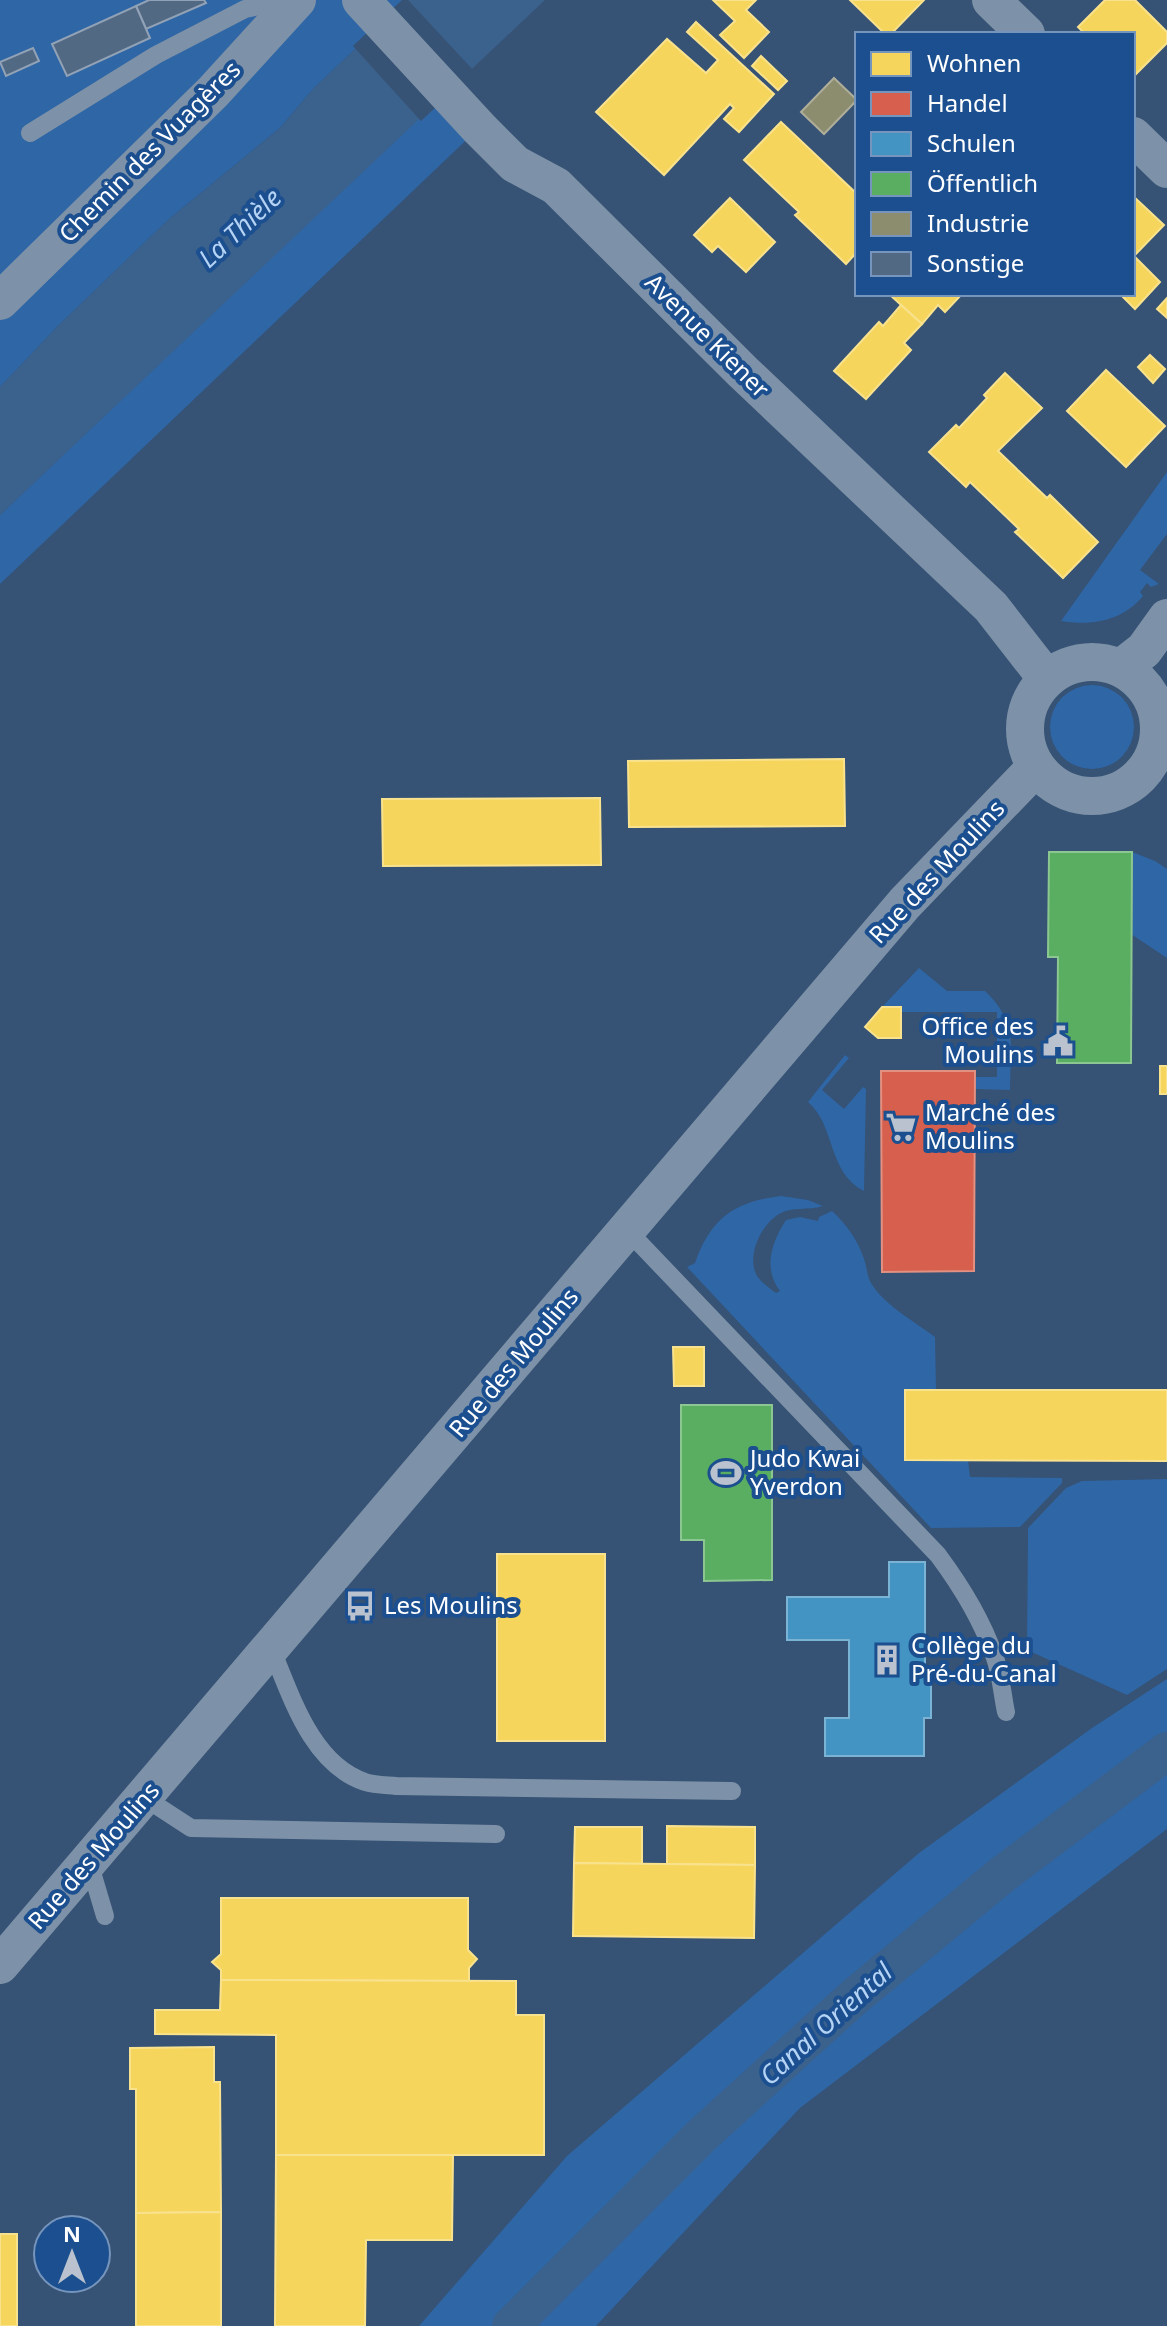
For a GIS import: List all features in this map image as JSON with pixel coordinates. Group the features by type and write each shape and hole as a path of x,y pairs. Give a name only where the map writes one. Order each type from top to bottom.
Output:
{"street":[{"name":"Chemin des Vuagères","path":"0,301 213,92 297,0"},
{"name":"Avenue Kiener","path":"361,0 515,164 556,186 743,372 991,607 1047,679"},
{"path":"991,0 1024,32"},
{"path":"1135,138 1167,169"},
{"path":"1121,668 1144,650 1167,618"},
{"path":"1082,662 1102,662 1121,668 1140,681 1154,700 1160,722 1158,775 1114,793 1092,797 1070,793 1051,783 1036,767 1025,741 1026,715 1034,695 1047,679 1064,668 1082,662"},
{"name":"Rue des Moulins","path":"0,1965 905,903 1036,767"}],"lane":[{"path":"30,133 156,55 245,9 290,0"},
{"path":"627,1230 938,1555 969,1598 982,1625 996,1658 1006,1712"},
{"path":"271,1648 310,1733 339,1767 365,1782 396,1786 732,1791"},
{"path":"145,1798 191,1828 496,1834"},
{"path":"89,1862 105,1916"}],"shaded area":[{"path":"0,0 407,0 313,89 280,128 168,220 0,387"},
{"path":"445,92 479,128 0,584 0,515"},
{"path":"1167,472 1167,534 1140,570 1159,584 1151,587 1147,583 1140,592 1143,596 1135,604 1106,620 1084,623 1061,621"},
{"path":"1092,685 1115,692 1127,704 1134,727 1127,750 1115,762 1092,769 1069,762 1057,750 1050,727 1057,704 1069,692"},
{"path":"1132,852 1167,869 1167,958 1131,934"},
{"path":"919,968 947,991 985,991 996,1003 1008,1025 1010,1037 1010,1090 975,1089 975,1077 997,1077 997,1012 901,1012 900,1007 882,1007"},
{"path":"845,1055 849,1058 822,1090 844,1109 863,1087 866,1089 864,1191 852,1183 837,1161 823,1123 808,1102"},
{"path":"781,1196 823,1206 790,1210 772,1219 761,1233 754,1250 757,1276 776,1293 780,1291 770,1265 776,1238 786,1220 800,1217 818,1221 819,1217 832,1211 855,1239 877,1291 891,1306 935,1337 936,1390 905,1390 905,1460 968,1460 970,1477 1062,1478 1062,1483 1020,1527 931,1528 687,1267 695,1263 709,1234 726,1215 750,1203"},
{"path":"1167,1479 1167,1669 1127,1695 1027,1650 1028,1528 1066,1488 1082,1481"},
{"path":"1167,1679 1167,1829 800,2108 596,2326 419,2326 567,2156 919,1853 1092,1728"}],"water":[{"name":"La Thièle","path":"407,0 545,0 0,515 0,387 168,220 280,128 313,89"}],"pier":[{"path":"402,0 408,0 474,71 421,121 353,46"}],"building: Wohnen":[{"path":"713,0 756,0 746,10 769,32 744,58 720,35 735,21"},
{"path":"850,0 924,0 893,32 883,32"},
{"path":"1105,0 1135,0 1167,32 1167,43 1135,75 1135,32 1083,32 1078,27"},
{"path":"696,22 774,94 739,132 724,119 734,108 730,104 664,175 596,112 667,39 706,73 718,60 687,32"},
{"path":"761,56 787,81 778,90 752,66"},
{"path":"781,122 855,192 855,254 846,264 795,215 799,212 744,160"},
{"path":"730,198 775,242 746,272 718,246 712,252 694,235"},
{"path":"1135,198 1164,225 1135,255"},
{"path":"1135,257 1160,282 1135,309 1122,296 1135,296"},
{"path":"891,296 960,296 945,312 938,305 922,324"},
{"path":"1167,298 1167,318 1157,309"},
{"path":"901,305 922,324 904,343 911,350 866,399 834,371 879,322 883,326"},
{"path":"1150,355 1165,369 1153,383 1138,367"},
{"path":"1106,370 1165,426 1126,467 1067,411"},
{"path":"1005,373 1042,408 998,451 1047,498 1050,495 1098,542 1063,578 1015,532 1019,529 970,482 966,487 929,452 956,425 959,428"},
{"path":"844,759 845,826 629,827 628,761"},
{"path":"600,798 601,865 383,866 382,799"},
{"path":"882,1007 901,1007 901,1038 878,1038 865,1027"},
{"path":"1160,1066 1167,1066 1167,1094 1160,1094"},
{"path":"673,1347 704,1347 704,1386 674,1386"},
{"path":"905,1390 1167,1390 1167,1461 905,1460"},
{"path":"497,1554 605,1554 605,1741 497,1741"},
{"path":"667,1826 755,1827 755,1865 667,1864"},
{"path":"575,1827 642,1827 642,1864 574,1863"},
{"path":"574,1863 755,1865 754,1938 573,1936"},
{"path":"221,1898 468,1898 468,1950 477,1959 469,1968 469,1981 221,1980 221,1970 212,1962 221,1954"},
{"path":"221,1980 516,1981 516,2015 544,2015 544,2155 276,2155 276,2035 155,2034 155,2010 220,2010"},
{"path":"214,2047 214,2082 220,2082 221,2212 136,2213 136,2089 130,2089 130,2048"},
{"path":"276,2155 453,2155 452,2240 366,2240 365,2326 275,2326"},
{"path":"221,2212 221,2326 136,2326 136,2213"},
{"path":"0,2234 17,2234 17,2326 0,2326"}],"building: Handel":[{"path":"881,1071 975,1071 974,1271 882,1272"}],"building: Schulen":[{"name":"Collège du Pré-du-Canal","path":"889,1562 925,1562 925,1679 931,1679 931,1718 924,1718 924,1756 825,1756 825,1718 849,1718 849,1640 787,1640 787,1597 889,1597"}],"building: Öffentlich":[{"path":"1049,852 1132,852 1131,1063 1057,1063 1058,957 1048,957"},
{"name":"Judo Kwai Yverdon","path":"681,1405 772,1405 772,1580 704,1581 704,1540 681,1540"}],"building: Industrie":[{"path":"834,78 855,98 855,102 824,134 801,112"}],"building: Sonstige":[{"path":"149,0 204,0 206,3 146,29 136,6"},
{"path":"136,6 150,38 67,76 52,44"},
{"path":"33,48 39,61 6,76 0,62"}],"waterway":[{"name":"Canal Oriental","path":"511,2326 701,2136 853,1998 1003,1874 1167,1751"}],"place":[{"name":"Office des Moulins","path":"1058,1041"},
{"name":"Marché des Moulins","path":"901,1127"},
{"name":"Judo Kwai Yverdon","path":"726,1473"},
{"name":"Les Moulins","path":"360,1606"},
{"name":"Collège du Pré-du-Canal","path":"887,1660"}]}
